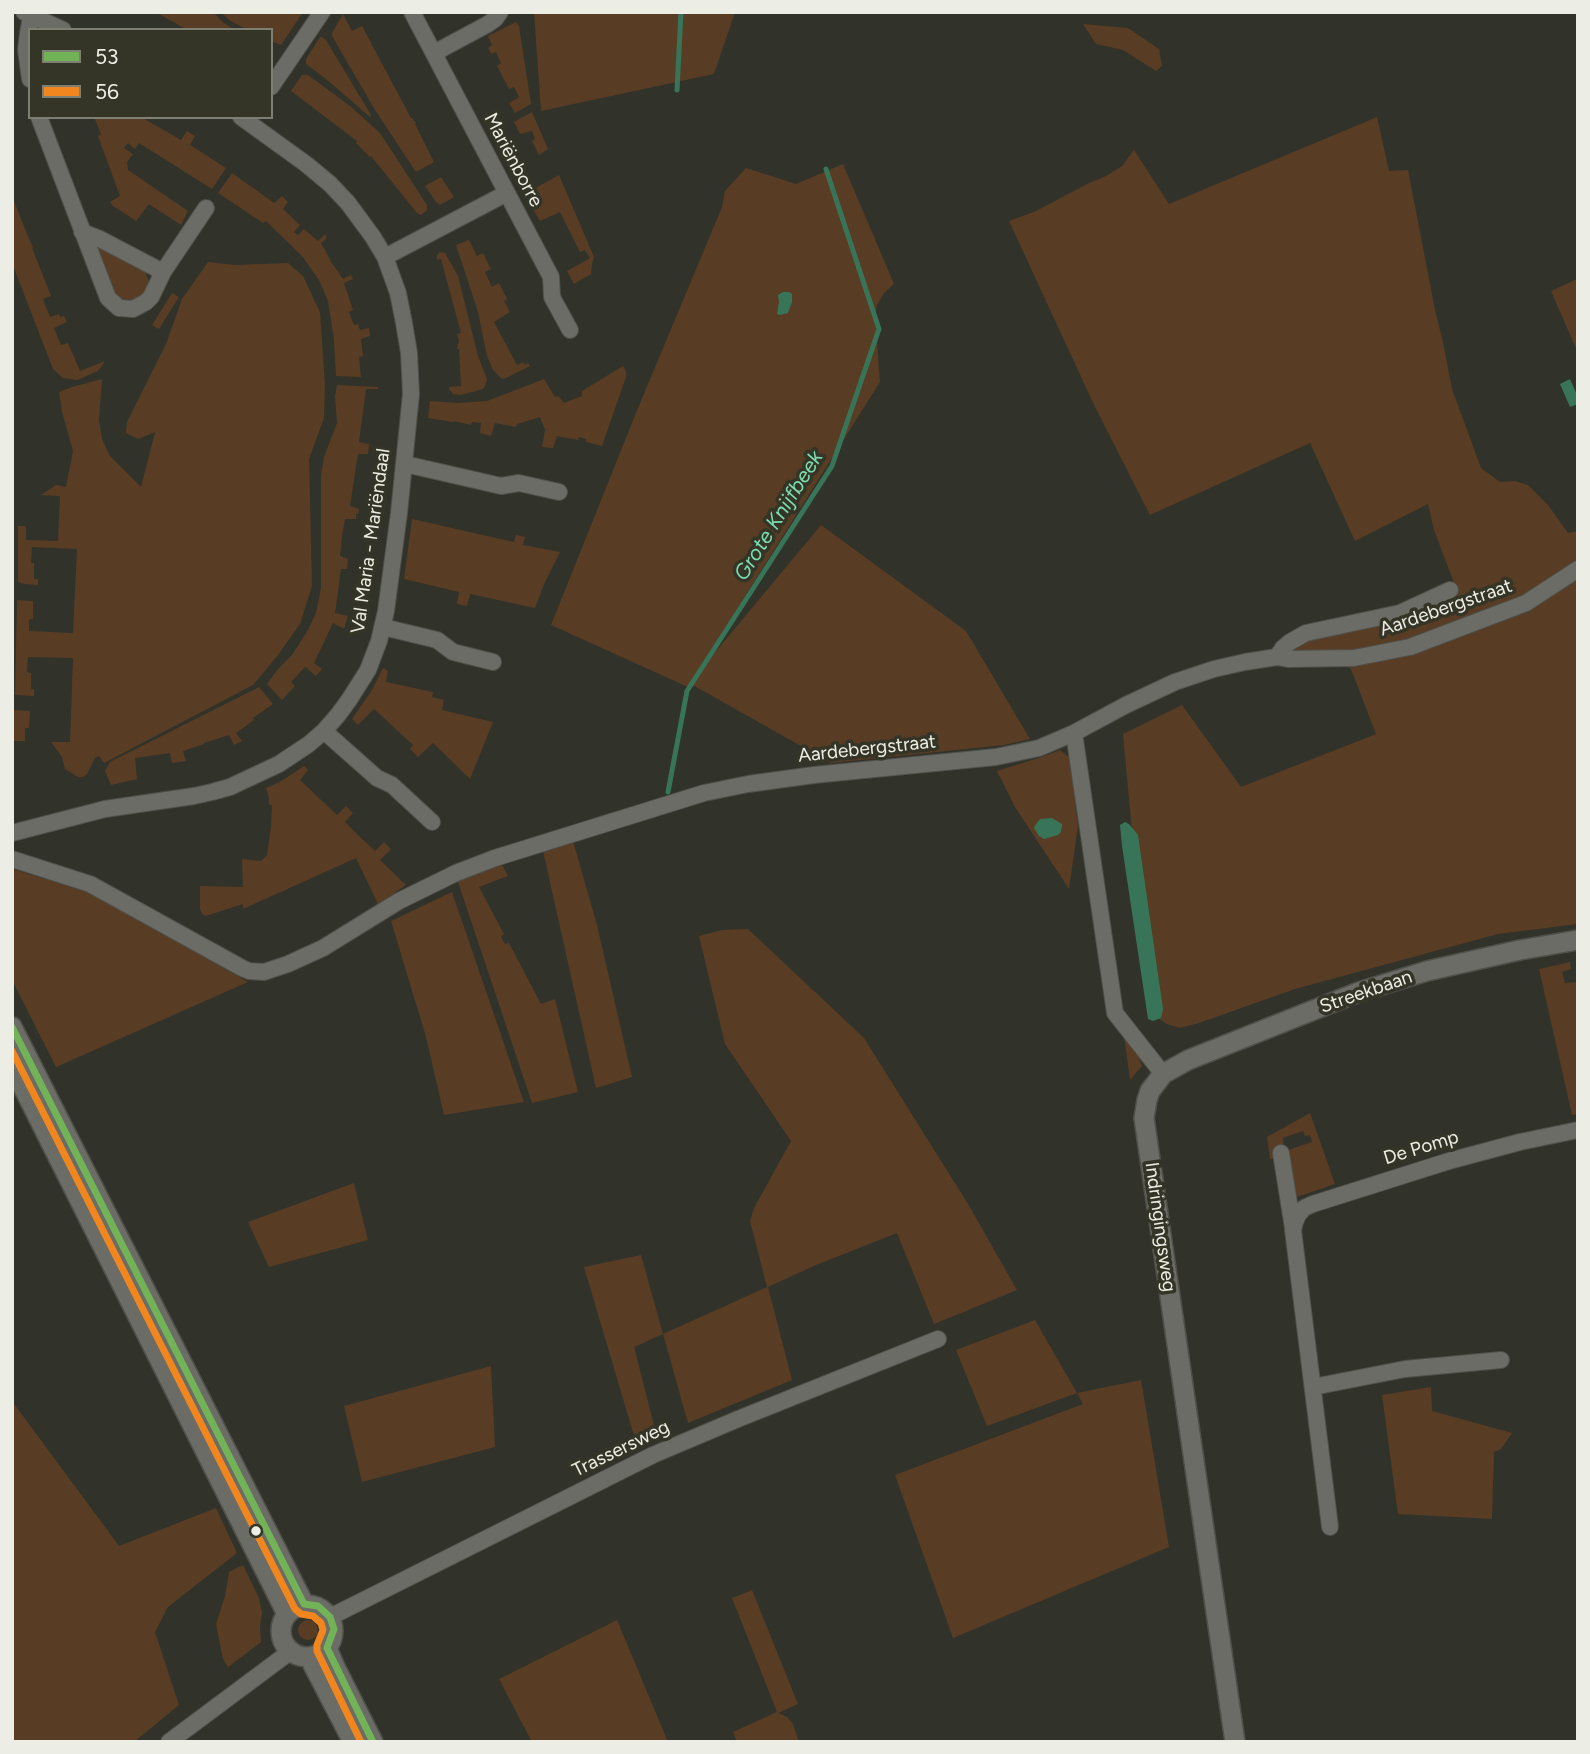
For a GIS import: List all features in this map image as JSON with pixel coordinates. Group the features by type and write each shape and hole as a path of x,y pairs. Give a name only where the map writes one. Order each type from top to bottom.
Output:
{"street":[{"path":"273,84 322,12"},
{"name":"Mariënborre","path":"412,12 551,277 552,297 570,330"},
{"path":"434,53 488,24 500,12"},
{"path":"28,14 59,28"},
{"path":"28,33 28,64"},
{"path":"40,119 108,299 119,308 133,309 151,297 163,272 206,208"},
{"name":"Val Maria - Mariëndaal","path":"12,833 105,809 194,796 230,787 279,765 324,731 349,700 368,670 383,627 405,464 411,394 411,373 401,306 385,257 358,215 330,184 246,119"},
{"path":"385,257 507,193"},
{"path":"82,232 163,272"},
{"path":"405,464 501,486 519,483 559,492"},
{"name":"Aardebergstraat","path":"12,859 107,892 242,968 256,972 273,970 323,948 399,901 456,873 495,858 704,793 814,775 996,757 1040,748 1192,676 1227,666 1277,657 1354,658 1410,647 1526,603 1578,569"},
{"name":"Aardebergstraat","path":"1277,657 1290,642 1306,633 1399,613 1450,590"},
{"path":"383,627 438,640 453,652 494,662"},
{"path":"324,731 377,778 392,785 432,822"},
{"path":"1074,733 1115,1013 1163,1074"},
{"name":"Streekbaan","path":"1163,1074 1200,1055 1393,981 1462,963 1578,940"},
{"path":"12,1027 295,1609"},
{"path":"12,1065 295,1609"},
{"name":"Indringingsweg","path":"1163,1074 1150,1091 1144,1118 1235,1742"},
{"name":"De Pomp","path":"1293,1230 1298,1215 1312,1204 1483,1151 1578,1130"},
{"path":"1281,1153 1330,1527"},
{"name":"Trassersweg","path":"330,1617 653,1455 938,1339"},
{"path":"1313,1387 1405,1369 1501,1360"},
{"path":"169,1742 300,1654 319,1654 327,1648 334,1629 330,1617 318,1606 295,1609 281,1626 281,1633 283,1640 300,1654 353,1742"},
{"path":"327,1648 373,1742"}],"shaded area":[{"path":"155,12 213,12 232,28 184,28"},
{"path":"221,12 303,12 281,45 273,42 273,28 244,28"},
{"path":"534,12 735,12 714,74 541,111"},
{"path":"343,14 352,31 362,26 416,123 434,162 416,172 375,110 332,36"},
{"path":"516,22 519,26 531,104 515,113 509,103 519,97 514,87 509,89 497,66 501,63 496,52 491,54 488,48 492,45 488,36"},
{"path":"1083,24 1128,28 1159,49 1162,66 1156,71 1123,50 1096,44"},
{"path":"320,37 326,40 370,117 306,64 306,59"},
{"path":"302,75 308,75 350,106 380,133 427,205 427,210 421,215 417,213 357,141 291,91"},
{"path":"532,112 548,149 539,155 532,141 535,139 532,131 520,134 514,122"},
{"path":"1377,117 1389,171 1408,170 1452,389 1481,468 1500,482 1515,481 1528,485 1548,505 1568,533 1578,531 1578,924 1498,934 1295,989 1180,1028 1155,1016 1148,1005 1123,734 1182,705 1241,787 1376,734 1351,669 1328,655 1288,655 1299,642 1433,603 1441,620 1444,610 1453,601 1457,591 1434,530 1428,504 1355,541 1310,443 1150,515 1095,407 1009,221 1036,211 1106,176 1122,166 1134,150 1169,204"},
{"path":"95,119 144,119 181,140 187,131 195,136 190,145 226,168 212,189 139,143 135,149 128,143 124,148 133,154 127,162 128,170 188,211 181,225 149,204 136,221 110,202 120,196 98,136 101,134"},
{"path":"843,164 894,284 884,293 877,305 875,316 880,382 692,680 821,525 966,631 1030,739 1004,745 831,763 691,684 690,688 551,625 722,207 725,191 746,168 796,184"},
{"path":"232,173 274,203 282,196 288,202 283,209 300,225 294,232 298,235 304,229 318,241 325,234 327,238 321,243 332,263 343,279 351,275 353,279 344,283 353,310 349,312 354,325 358,324 360,330 369,328 370,336 361,339 361,377 336,376 328,301 319,280 302,256 266,221 263,223 218,193"},
{"path":"559,175 594,257 591,274 574,284 567,271 590,258 585,250 580,252 560,212 540,221 532,207 540,203 532,190"},
{"path":"441,177 454,197 440,205 425,186"},
{"path":"12,196 51,296 43,299 50,317 59,314 60,317 64,316 67,322 54,328 61,345 68,343 80,371 105,361 98,371 77,380 63,378 53,369 12,263"},
{"path":"469,240 477,256 483,253 491,269 485,272 492,287 499,283 507,299 504,301 510,312 494,322 517,365 523,362 530,366 504,379 493,370 487,356 478,312 456,245"},
{"path":"99,245 144,270 149,281 146,292 141,297 129,302 114,295 96,249"},
{"path":"440,252 445,253 458,276 478,356 487,379 483,389 461,395 453,394 449,389 461,386 457,334 461,333 441,259 437,260"},
{"path":"208,262 235,265 288,263 303,276 320,312 325,385 324,418 309,459 312,586 300,624 253,685 104,763 99,756 95,758 87,774 78,777 65,769 62,757 51,742 70,742 73,658 28,657 27,672 31,673 34,696 15,695 17,600 33,601 33,619 29,619 29,631 73,633 77,549 32,547 31,563 34,563 34,579 38,579 38,585 18,582 18,526 26,526 26,540 58,541 60,496 41,495 56,485 66,487 73,451 59,392 72,387 102,379 99,420 102,439 110,456 141,487 155,432 138,439 126,433 127,422 166,344 182,299"},
{"path":"1578,280 1578,353 1551,291"},
{"path":"783,292 792,294 792,302 788,313 780,315 777,314 778,295"},
{"path":"172,293 179,297 159,329 152,325"},
{"path":"623,366 626,377 602,446 586,442 586,439 579,437 578,440 557,436 553,448 542,447 545,430 540,417 517,424 516,427 495,423 491,436 480,433 481,423 472,422 471,425 428,418 430,401 487,401 544,379 555,397 558,396 564,403 582,396 582,391"},
{"path":"1570,379 1578,397 1578,404 1570,407 1560,384"},
{"path":"337,385 378,387 366,389 359,442 369,444 368,454 358,454 350,506 359,509 356,519 345,519 342,536 340,556 348,559 347,569 341,569 335,613 348,616 344,629 333,623 314,663 322,669 316,676 305,667 291,682 295,686 282,700 267,684 292,655 308,630 316,613 321,588 321,475 324,457 337,423"},
{"path":"412,519 514,542 516,535 525,537 523,545 560,552 535,608 470,594 467,606 457,604 459,592 404,579"},
{"path":"383,668 388,671 386,682 433,692 432,697 444,700 442,710 493,722 470,779 433,743 418,757 410,749 413,745 374,709 358,725 352,719"},
{"path":"259,687 273,704 236,733 242,741 234,745 229,735 204,743 183,751 186,761 172,763 170,753 135,758 137,779 111,785 105,771 110,762"},
{"path":"14,710 30,711 29,728 25,728 25,741 14,741"},
{"path":"1060,750 1070,758 1078,826 1069,889 1015,807 997,771"},
{"path":"304,766 308,770 300,780 337,815 346,806 353,813 345,822 375,851 384,842 391,849 380,860 406,885 378,904 356,858 243,909 243,904 206,916 202,914 200,886 243,887 242,859 261,861 267,855 272,805 269,804 266,788"},
{"path":"1052,818 1062,824 1061,832 1044,839 1034,828 1040,819"},
{"path":"1125,822 1138,835 1163,1009 1161,1018 1153,1021 1148,1019 1122,846 1120,825"},
{"path":"573,841 597,925 632,1077 596,1088 543,851"},
{"path":"502,865 508,876 479,887 504,934 501,937 505,944 509,943 541,1004 555,999 578,1092 532,1103 457,879 466,879"},
{"path":"12,869 88,892 248,982 56,1067 12,980"},
{"path":"452,892 524,1102 444,1115 426,1037 391,921"},
{"path":"748,929 864,1038 968,1204 1017,1290 934,1324 897,1233 816,1265 768,1287 792,1380 688,1423 663,1334 767,1287 750,1221 754,1208 791,1141 725,1044 699,936 722,930"},
{"path":"1570,962 1571,969 1562,972 1565,983 1578,982 1578,1114 1572,1115 1539,969"},
{"path":"1124,1035 1142,1066 1130,1080"},
{"path":"1310,1113 1335,1184 1294,1198 1288,1150 1312,1142 1310,1135 1305,1136 1303,1131 1283,1138 1284,1151 1278,1158 1270,1159 1267,1137"},
{"path":"354,1183 368,1240 269,1267 248,1222"},
{"path":"641,1255 663,1334 634,1347 657,1437 637,1446 584,1267"},
{"path":"1035,1320 1077,1393 987,1426 956,1350"},
{"path":"491,1366 495,1447 362,1482 344,1406"},
{"path":"1141,1380 1169,1547 953,1638 895,1475 1083,1404 1077,1393"},
{"path":"1431,1387 1432,1411 1512,1433 1501,1449 1494,1452 1492,1519 1398,1514 1382,1395"},
{"path":"12,1401 119,1546 216,1508 237,1553 168,1607 155,1632 179,1705 134,1742 12,1742"},
{"path":"243,1565 259,1598 262,1613 261,1642 228,1667 223,1659 216,1624 229,1572"},
{"path":"752,1590 798,1704 778,1713 793,1724 799,1742 737,1742 733,1732 777,1712 732,1598"},
{"path":"308,1620 315,1623 318,1630 315,1637 308,1640 301,1637 298,1630 301,1623"},
{"path":"617,1620 668,1742 532,1742 499,1679"}],"waterway":[{"name":"Grote Knijfbeek","path":"677,90 681,12"},
{"name":"Grote Knijfbeek","path":"668,792 687,691 832,466 879,329 826,169"}],"transit line":[{"name":"53","path":"12,1027 304,1604 318,1606 330,1617 334,1629 327,1648 373,1742"},
{"name":"56","path":"12,1051 295,1609 301,1614 313,1616 321,1623 323,1630 317,1651 361,1742"}]}
